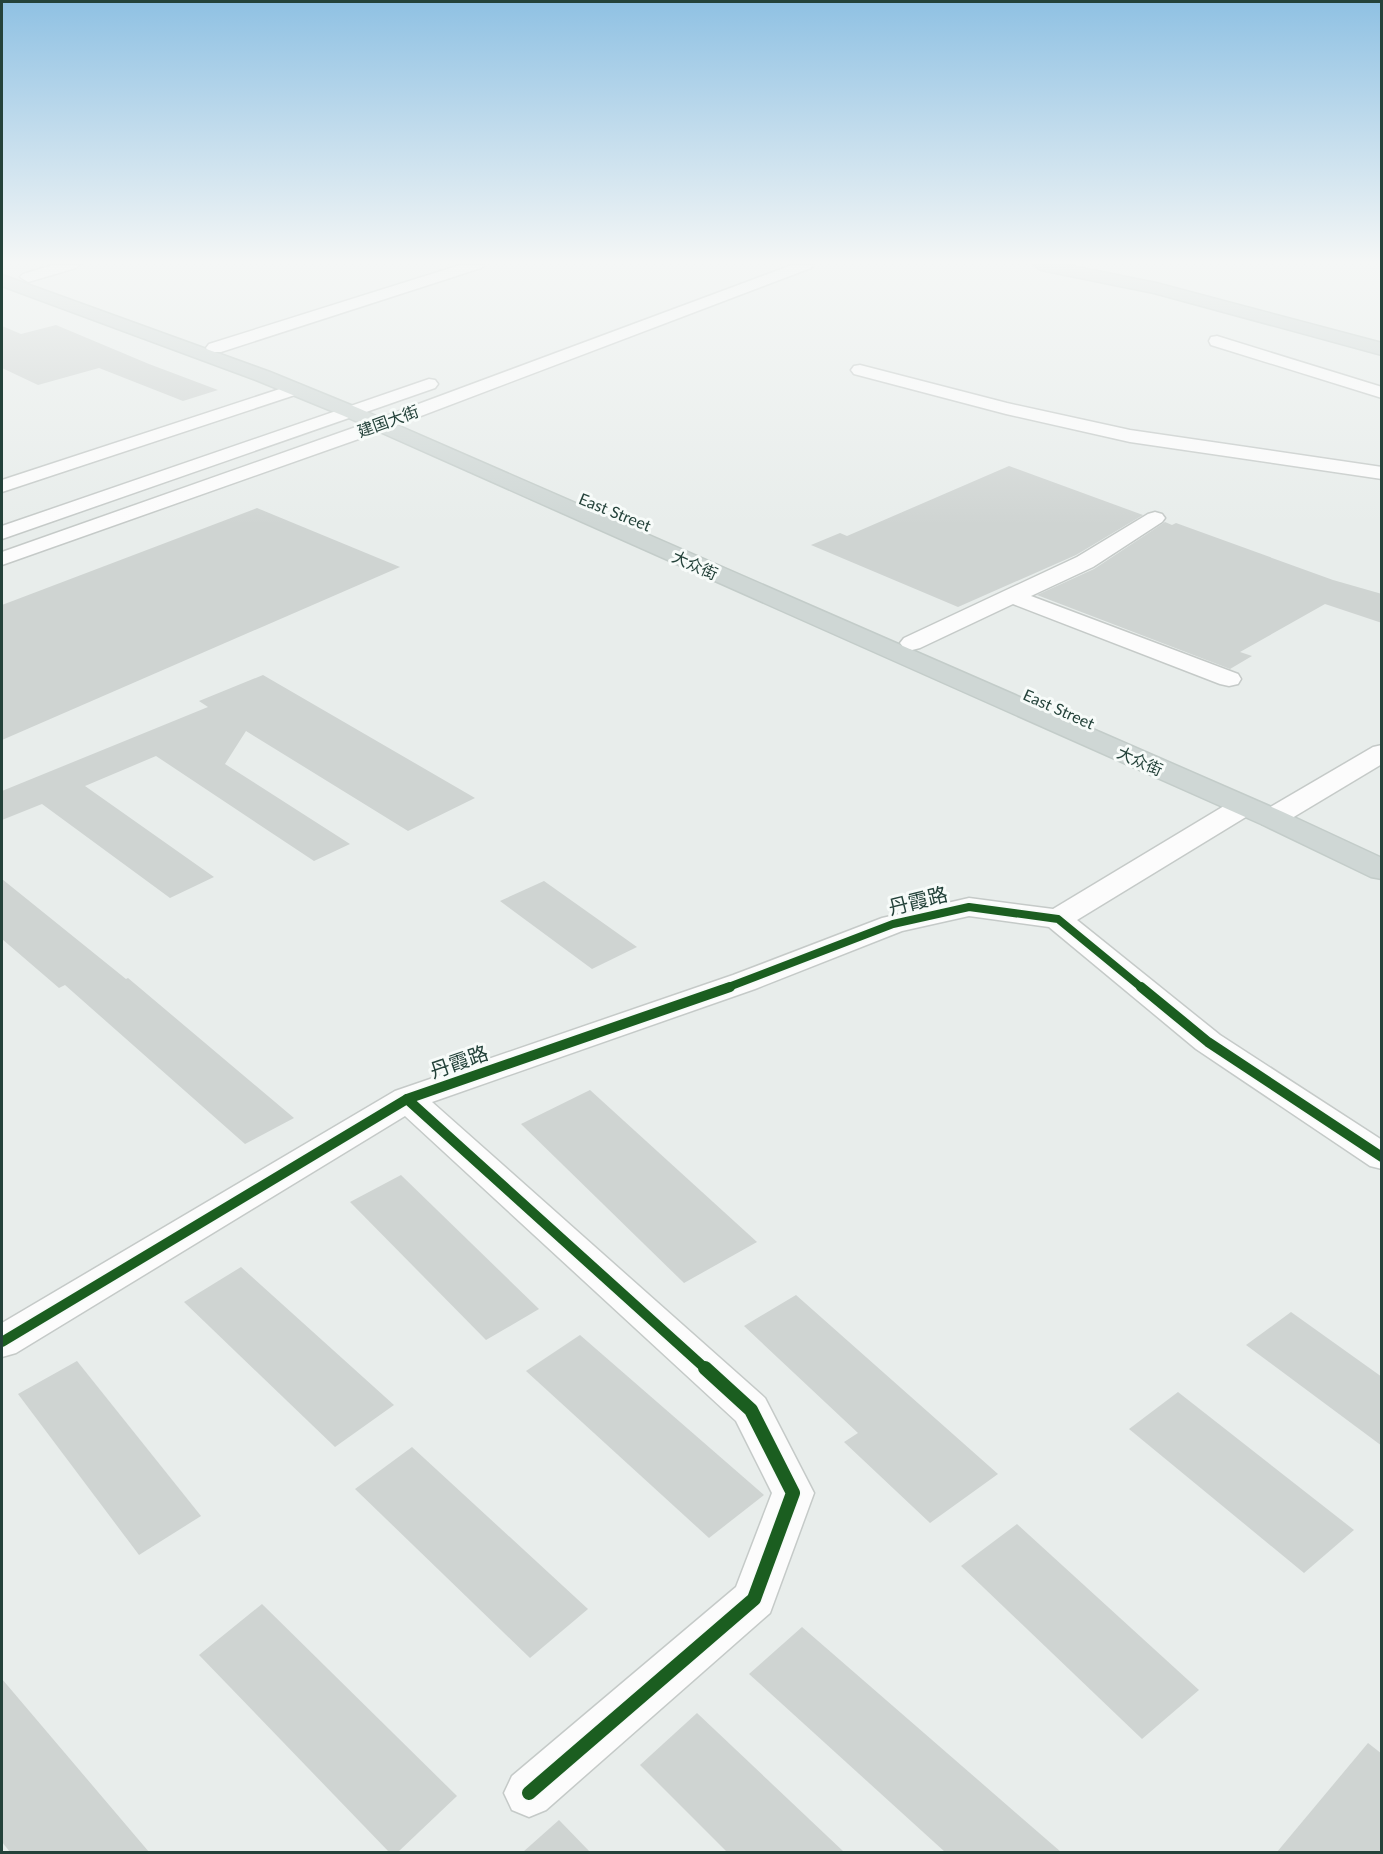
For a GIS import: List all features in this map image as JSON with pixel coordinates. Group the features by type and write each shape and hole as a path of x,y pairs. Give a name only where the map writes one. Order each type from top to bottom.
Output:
{"main road":[{"name":"大众街","path":"194,352 371,416 1244,806 1278,815 1382,870"},
{"name":"East Street","path":"223,352 371,416 689,542 912,643 1278,815 1382,856"}],"street":[{"name":"建国大街","path":"2,533 371,416 557,352"},
{"path":"1250,352 1382,393"},
{"path":"860,370 1002,408 1095,429 1173,444 1382,473"},
{"name":"建国大街","path":"2,559 371,416 447,378"},
{"path":"2,486 295,389"},
{"path":"912,643 1085,562 1155,518"},
{"path":"1011,597 1229,679"},
{"path":"1278,815 1382,753"},
{"path":"1244,806 1058,919 1208,1042 1382,1157"},
{"name":"丹霞路","path":"2,1342 407,1099 744,982 892,924 969,907 1058,919"},
{"path":"407,1099 751,1410 793,1493 754,1599 530,1793"}],"building":[{"path":"2,352 119,352 218,390 183,401 99,368 38,385 2,368"},
{"path":"1009,466 1143,515 1076,555 958,607 811,545 840,533 847,536"},
{"path":"257,508 400,567 2,740 2,605"},
{"path":"1165,522 1172,525 1176,523 1333,580 1382,594 1382,623 1325,604 1240,652 1252,656 1230,669 1037,595 1094,569"},
{"path":"263,675 475,798 408,831 246,731 225,764 350,844 314,861 156,756 85,786 214,877 170,898 42,804 2,820 2,791 208,707 199,701"},
{"path":"2,879 126,979 128,978 294,1118 245,1144 65,985 59,988 2,939"},
{"path":"544,881 637,947 592,969 500,901"},
{"path":"590,1090 757,1242 684,1283 521,1124"},
{"path":"401,1175 539,1309 486,1340 350,1202"},
{"path":"241,1267 394,1405 335,1447 184,1302"},
{"path":"796,1295 998,1474 930,1523 844,1442 858,1433 744,1326"},
{"path":"1291,1312 1382,1377 1382,1446 1246,1345"},
{"path":"580,1335 764,1495 709,1538 526,1371"},
{"path":"77,1361 201,1516 139,1555 18,1394"},
{"path":"1178,1392 1354,1530 1304,1573 1129,1429"},
{"path":"412,1447 588,1609 530,1658 355,1489"},
{"path":"1017,1524 1199,1690 1142,1739 961,1566"},
{"path":"262,1604 457,1796 398,1852 389,1852 199,1655"},
{"path":"802,1627 1061,1852 945,1852 749,1674"},
{"path":"2,1679 149,1852 10,1852 2,1842"},
{"path":"697,1713 844,1852 727,1852 640,1765"},
{"path":"1368,1743 1382,1754 1382,1852 1277,1852"},
{"path":"559,1820 590,1852 523,1852"}],"cycle path":[{"path":"2,1342 407,1099 744,982 893,924 969,907 1058,919 1208,1042 1382,1157"},
{"path":"407,1099 751,1410 793,1493 754,1599 529,1793"}]}
